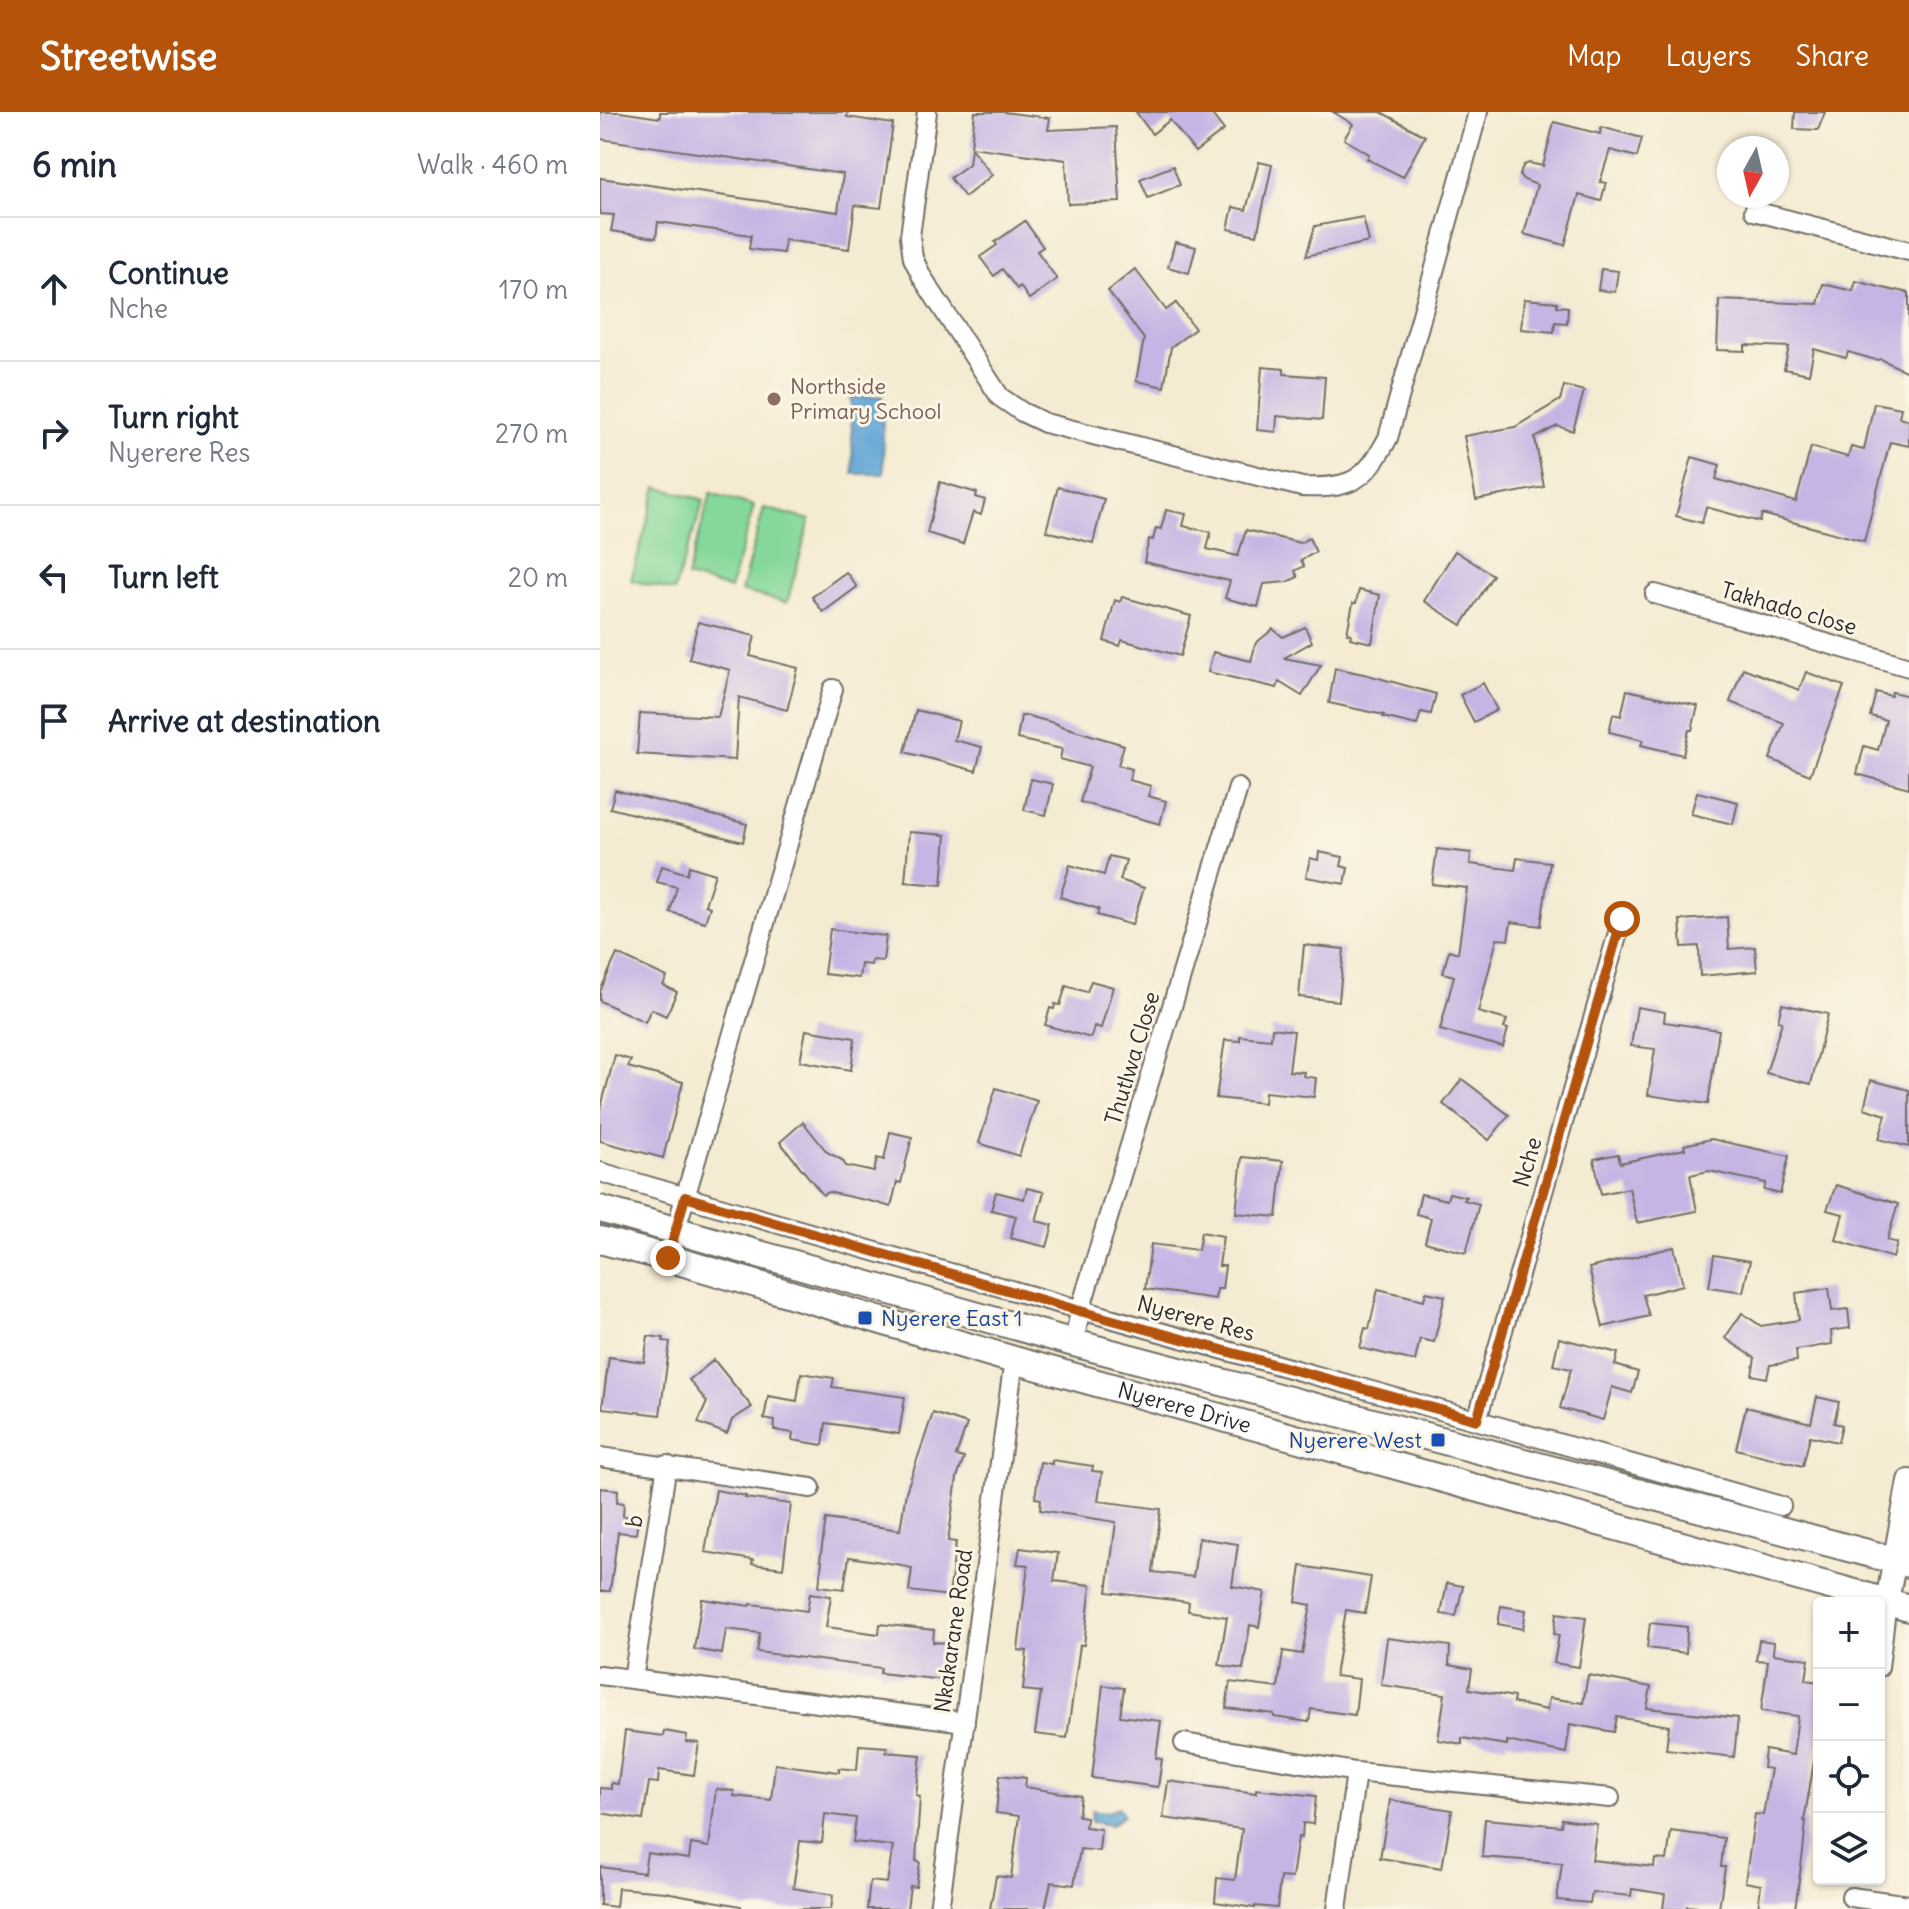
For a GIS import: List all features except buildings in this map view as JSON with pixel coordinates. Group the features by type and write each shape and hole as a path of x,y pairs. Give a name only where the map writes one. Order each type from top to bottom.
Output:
{"main road":[{"name":"Nyerere Drive","path":"600,1209 1074,1343 1902,1562"},
{"name":"Nyerere Drive","path":"600,1240 1014,1360 1898,1605"}],"street":[{"path":"927,112 910,236 913,258 922,277 1000,397 1045,423 1302,487 1326,488 1358,479 1374,464 1388,438 1478,112"},
{"path":"1754,211 1909,251"},
{"name":"Takhado close","path":"1655,594 1909,667"},
{"path":"668,1258 833,689"},
{"name":"Thutlwa Close","path":"1074,1343 1080,1311 1238,788"},
{"name":"Nche","path":"1477,1420 1622,919"},
{"name":"Nyerere Res","path":"600,1172 1080,1311 1781,1506"},
{"name":"Nkakarane Road","path":"939,1909 1014,1360"},
{"path":"600,1457 811,1488"},
{"name":"b","path":"633,1679 667,1465"},
{"path":"1885,1647 1898,1605 1909,1481"},
{"path":"600,1675 965,1722"},
{"path":"1184,1743 1356,1772 1610,1798"},
{"path":"1337,1909 1356,1772"},
{"path":"1851,1895 1909,1905"}],"green space":[{"path":"657,487 704,500 674,591 631,580"},
{"path":"711,493 754,506 730,589 687,577"},
{"path":"764,508 810,520 787,603 741,591"}],"water":[{"path":"882,396 884,474 853,474 851,397"},
{"path":"1118,1807 1124,1815 1111,1825 1091,1822 1092,1810 1108,1812"}],"place":[{"name":"Northside Primary School","path":"774,399"},
{"name":"Nyerere East 1","path":"865,1318"},
{"name":"Nyerere West","path":"1438,1440"}],"route":[{"path":"668,1258 685,1197 1080,1311 1477,1420 1622,919"}]}
